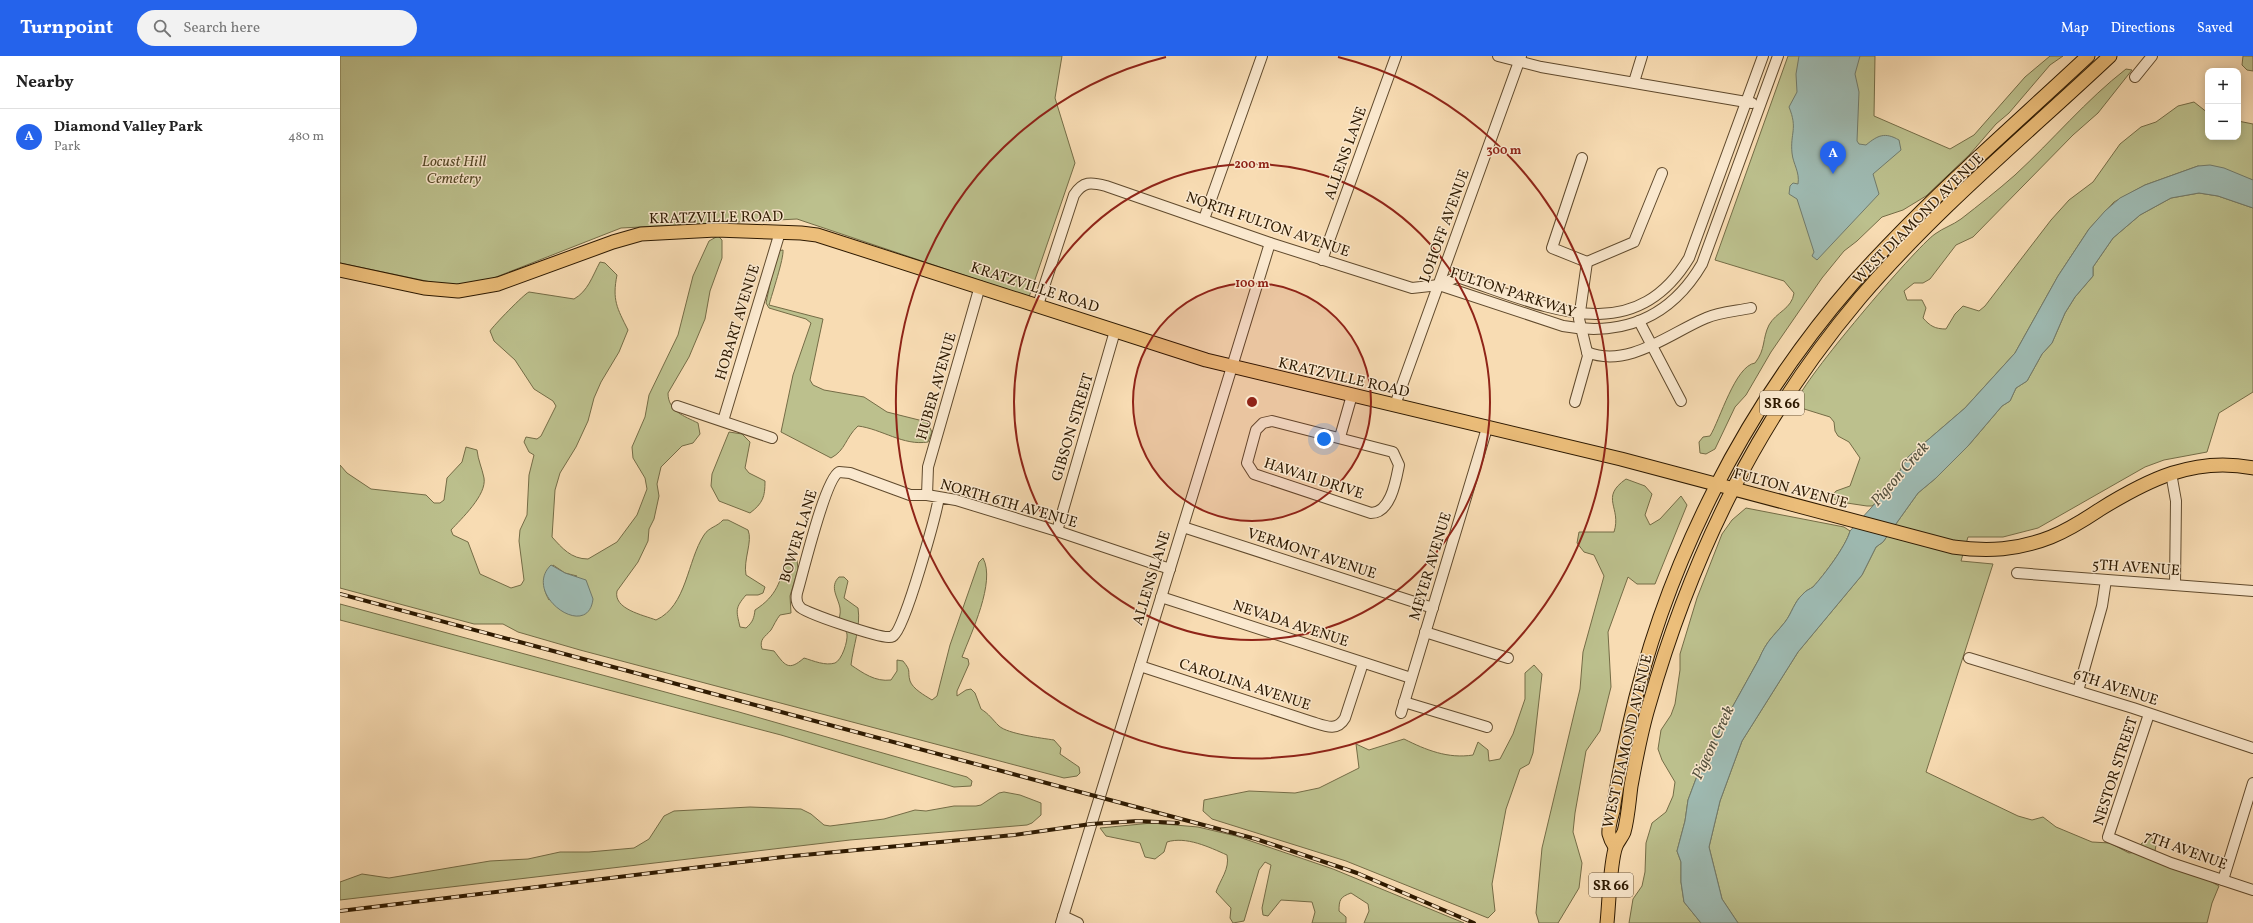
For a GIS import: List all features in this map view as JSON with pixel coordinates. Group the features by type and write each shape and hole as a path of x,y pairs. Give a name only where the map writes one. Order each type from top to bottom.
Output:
{"main road":[{"name":"WEST DIAMOND AVENUE","path":"1615,847 1609,834 1622,756 1642,675 1654,635 1680,564 1717,485 1753,422 1784,374 1853,283 1926,208 2088,56"},
{"name":"WEST DIAMOND AVENUE","path":"1607,923 1615,847 1623,833 1638,749 1665,646 1699,557 1732,488 1787,396 1816,354 1862,297 1930,224 2110,56"},
{"name":"KRATZVILLE ROAD","path":"340,270 424,288 472,290 498,284 613,242 642,234 708,231 801,233 832,239 1180,352 1231,366 1487,428 1622,459 1717,485"},
{"path":"2171,473 2208,465 2234,465 2253,468"},
{"name":"FULTON AVENUE","path":"1717,485 1953,547 1988,551 2016,548 2053,536 2143,484 2171,473"}],"street":[{"path":"1204,219 1262,56"},
{"name":"ALLENS LANE","path":"1322,260 1396,56"},
{"path":"1498,56 1760,104"},
{"path":"1634,82 1642,56"},
{"name":"FULTON PARKWAY","path":"1439,284 1457,277 1579,314 1614,314 1634,308 1665,289 1680,272 1694,244 1762,56"},
{"name":"FULTON PARKWAY","path":"1439,284 1563,326 1581,329 1616,328 1639,321 1674,300 1692,280 1702,264 1778,56"},
{"path":"2135,77 2152,56"},
{"name":"LOHOFF AVENUE","path":"1395,405 1519,59"},
{"path":"1582,158 1552,248 1587,262 1634,242 1662,173"},
{"name":"NORTH FULTON AVENUE","path":"1038,306 1074,194 1079,186 1088,183 1106,186 1270,243 1412,288 1439,284"},
{"name":"HOBART AVENUE","path":"723,421 780,232"},
{"name":"ALLENS LANE","path":"1062,920 1270,243"},
{"path":"1575,402 1587,362 1587,352 1579,314 1587,262"},
{"name":"HUBER AVENUE","path":"927,495 928,467 980,286"},
{"path":"1587,352 1614,356 1638,351 1708,317 1751,308"},
{"path":"1639,321 1681,400"},
{"name":"GIBSON STREET","path":"1057,531 1115,331"},
{"path":"1340,437 1352,395"},
{"path":"676,406 772,438"},
{"name":"HAWAII DRIVE","path":"1272,421 1340,437 1390,451 1398,459 1398,471 1388,501 1384,508 1378,512 1371,513 1256,476 1250,471 1248,465 1256,430 1259,425 1266,422 1272,421"},
{"name":"MEYER AVENUE","path":"1401,713 1487,428"},
{"name":"NORTH 6TH AVENUE","path":"839,472 850,473 910,495 939,497 1057,531 1170,569"},
{"name":"BOWER LANE","path":"839,472 833,478 828,489 797,593 797,602 803,610 887,637 896,634 906,610 939,497"},
{"path":"2171,473 2176,501 2175,585"},
{"name":"VERMONT AVENUE","path":"1182,527 1433,608"},
{"name":"5TH AVENUE","path":"2017,573 2253,591"},
{"path":"2078,691 2102,606 2106,580"},
{"name":"NEVADA AVENUE","path":"1161,597 1411,678"},
{"path":"1425,632 1508,658"},
{"name":"6TH AVENUE","path":"1969,658 2078,691 2253,748"},
{"name":"CAROLINA AVENUE","path":"1140,666 1330,727 1340,724 1345,718 1363,663"},
{"path":"1404,702 1487,727"},
{"name":"NESTOR STREET","path":"2108,837 2149,714"},
{"path":"2224,880 2253,783"},
{"name":"7TH AVENUE","path":"2108,837 2172,863 2253,890"},
{"path":"1062,920 1078,923"}],"green space":[{"name":"Locust Hill Cemetery","path":"340,56 1062,56 1055,98 1075,163 1029,297 797,219 621,228 486,281 450,286 340,263"},
{"path":"1788,56 1875,56 1874,116 1950,149 1974,135 2025,77 2050,56 2063,56 2050,65 2009,113 1996,124 1970,154 1926,196 1903,210 1882,217 1857,241 1844,251 1822,278 1771,352 1746,395 1735,407 1715,449 1706,454 1700,453 1699,442 1703,437 1710,436 1741,373 1748,366 1755,363 1761,353 1769,325 1787,307 1793,298 1794,293 1784,281 1715,260"},
{"path":"2243,56 2253,56 2253,71 2247,70 2242,65"},
{"path":"2126,69 2132,70 2098,113 2073,135 1973,237 1956,245 1930,279 1923,283 1914,283 1904,291 1907,300 1922,300 1926,308 1923,318 1928,323 1936,328 1946,329 1955,314 1963,306 1979,311 1985,306 2051,220 2069,200 2093,182 2120,144 2141,127 2156,122 2178,106 2194,102 2205,111 2205,140 2241,140 2241,122 2253,124 2253,180 2198,166 2145,185 2114,202 2089,229 2058,276 2015,353 1965,408 1908,457 1891,486 1878,501 1872,506 1867,506 1840,502 1831,497 1836,491 1850,486 1860,458 1849,442 1838,436 1835,431 1834,422 1830,417 1801,408 1797,401 1818,368 1860,315 1924,244 1935,234 1961,219 2009,181 2111,81"},
{"path":"2199,193 2218,196 2253,208 2253,392 2219,413 2207,452 2164,460 2145,467 2038,528 2003,537 1968,537 1961,561 1993,564 1926,772 2018,816 2032,820 2043,817 2056,827 2092,842 2110,843 2129,853 2136,852 2142,843 2151,837 2156,845 2155,851 2219,886 2212,903 2207,923 1738,923 1722,899 1709,847 1720,801 1742,741 1798,652 1862,575 1876,547 1883,542 1918,493 1936,478 1968,446 2002,406 2010,401 2016,388 2027,381 2042,354 2052,343 2065,313 2075,297 2093,276 2093,267 2113,238 2140,215 2171,198"},
{"path":"718,236 722,240 722,258 710,291 705,319 689,357 668,393 674,409 698,423 700,434 693,443 682,446 661,467 657,484 659,496 654,519 649,529 648,541 638,562 617,591 617,597 620,602 624,607 630,610 656,620 666,613 680,594 698,546 704,535 708,530 723,520 728,520 748,530 749,540 745,569 746,575 765,587 763,593 758,595 746,595 738,606 737,613 740,627 746,628 753,620 755,610 769,599 780,581 788,558 793,556 797,560 798,569 790,596 791,613 780,615 771,630 762,640 762,649 774,651 784,663 790,666 804,658 827,664 838,661 847,641 847,634 838,624 840,610 834,588 839,577 844,577 848,581 844,598 858,608 859,615 858,629 851,665 874,678 880,680 891,680 897,671 897,660 903,661 908,669 911,684 919,692 932,700 937,696 950,645 979,562 983,558 986,568 984,594 981,608 962,657 968,659 969,664 957,691 957,696 966,690 971,689 975,693 981,709 1003,729 1025,735 1054,740 1061,748 1060,754 1079,767 1080,773 1077,776 1064,778 580,650 518,632 503,624 474,624 340,588 340,465 347,473 371,489 426,495 434,503 440,503 444,500 447,478 462,462 466,447 477,450 484,478 484,485 478,499 451,530 453,535 468,542 480,574 511,588 521,585 524,580 519,541 520,530 527,515 529,475 534,455 529,452 524,442 526,437 537,439 541,436 556,406 553,401 534,389 515,360 494,341 490,331 521,298 529,292 574,299 579,296 586,288 600,262 605,263 617,275 615,291 616,304 628,330 619,352 601,382 594,398 588,421 576,447 560,473 555,490 552,537 567,552 582,559 588,559 617,542 637,515 647,489 645,478 633,458 632,447 645,417 649,395 678,335 693,276 709,241","holes":["553,565 565,573 577,576 549,600 544,586 550,570"]},
{"path":"783,250 780,268 769,305 823,319 810,380 813,385 824,390 864,397 887,412 927,422 932,432 928,442 910,442 876,430 858,426 850,435 843,448 831,458 781,432 793,375 811,323 806,319 769,308 766,303 777,251"},
{"path":"729,432 742,434 750,442 745,468 749,473 765,481 764,496 758,506 750,513 719,501 711,486 712,474"},
{"path":"1626,479 1645,486 1652,494 1645,515 1650,525 1660,519 1681,496 1687,505 1655,584 1637,584 1628,577 1608,632 1611,687 1600,731 1586,751 1575,813 1573,832 1582,863 1579,888 1558,923 1539,923 1536,913 1542,848 1580,689 1583,652 1604,576 1594,555 1584,552 1577,543 1579,532 1614,532 1616,523 1612,498 1618,486"},
{"path":"1746,508 1844,527 1850,531 1844,544 1828,568 1813,587 1800,597 1790,615 1765,647 1703,760 1688,800 1685,821 1677,851 1681,862 1681,882 1684,902 1701,923 1629,923 1633,899 1642,886 1645,872 1646,843 1652,823 1666,812 1673,796 1675,782 1662,760 1658,749 1661,730 1671,715 1675,704 1680,670 1680,654 1697,598 1722,534 1732,520"},
{"path":"340,604 739,712 967,777 972,781 971,786 954,787 781,735 340,620"},
{"path":"1534,665 1542,674 1533,753 1529,764 1520,769 1506,809 1492,884 1495,911 1488,918 1346,861 1212,819 1203,811 1204,800 1249,791 1295,793 1319,788 1359,768 1356,744 1369,750 1404,739 1437,753 1464,756 1473,755 1478,742 1488,750 1489,761 1500,759 1513,734 1525,699 1525,673"},
{"path":"1004,792 1020,795 1041,803 1041,815 1032,823 1027,825 850,840 340,900 340,882 362,874 389,878 490,861 528,859 560,852 589,852 634,848 649,839 664,816 674,811 750,807 801,809 811,814 824,825 830,826 884,819 915,810 926,811 954,806 976,806 981,805 999,793"},
{"path":"1152,823 1198,827 1236,836 1333,869 1464,923 1364,923 1369,911 1368,904 1351,893 1344,896 1339,904 1339,911 1346,917 1346,923 1312,923 1315,912 1312,902 1281,900 1268,916 1263,915 1262,908 1271,865 1265,862 1259,870 1244,921 1233,923 1230,918 1231,908 1216,892 1226,870 1228,860 1227,855 1197,843 1182,840 1167,842 1164,852 1155,859 1145,857 1140,843 1106,836 1100,828"}],"water":[{"path":"1799,56 1860,56 1855,74 1859,92 1857,141 1859,144 1866,145 1878,137 1886,135 1899,140 1901,150 1873,174 1879,194 1817,260 1812,256 1814,252 1797,199 1789,194 1790,186 1793,183 1798,184 1797,172 1792,153 1793,121 1789,107 1797,92 1796,74"},
{"name":"Pigeon Creek","path":"2210,165 2224,168 2253,180 2253,208 2218,196 2199,193 2171,198 2140,215 2113,238 2093,267 2093,276 2075,297 2065,313 2052,343 2042,354 2027,381 2016,388 2010,401 2002,406 1968,446 1936,478 1918,493 1883,542 1876,547 1862,575 1798,652 1742,741 1720,801 1709,847 1722,899 1738,923 1701,923 1684,902 1681,882 1681,862 1677,851 1685,821 1688,800 1703,760 1765,647 1790,615 1800,597 1813,587 1828,568 1844,544 1850,531 1891,486 1908,457 1965,408 2015,353 2058,276 2089,229 2105,211 2120,198 2145,185 2198,166"},
{"path":"551,565 565,573 586,580 593,599 589,611 580,616 570,615 559,609 550,600 544,589 544,577"}],"railway":[{"path":"340,594 1256,839 1357,873 1474,923"},
{"path":"340,911 783,857 1014,835 1091,824 1138,821 1178,823"}],"place":[{"name":"Diamond Valley Park","path":"1833,174"}]}
